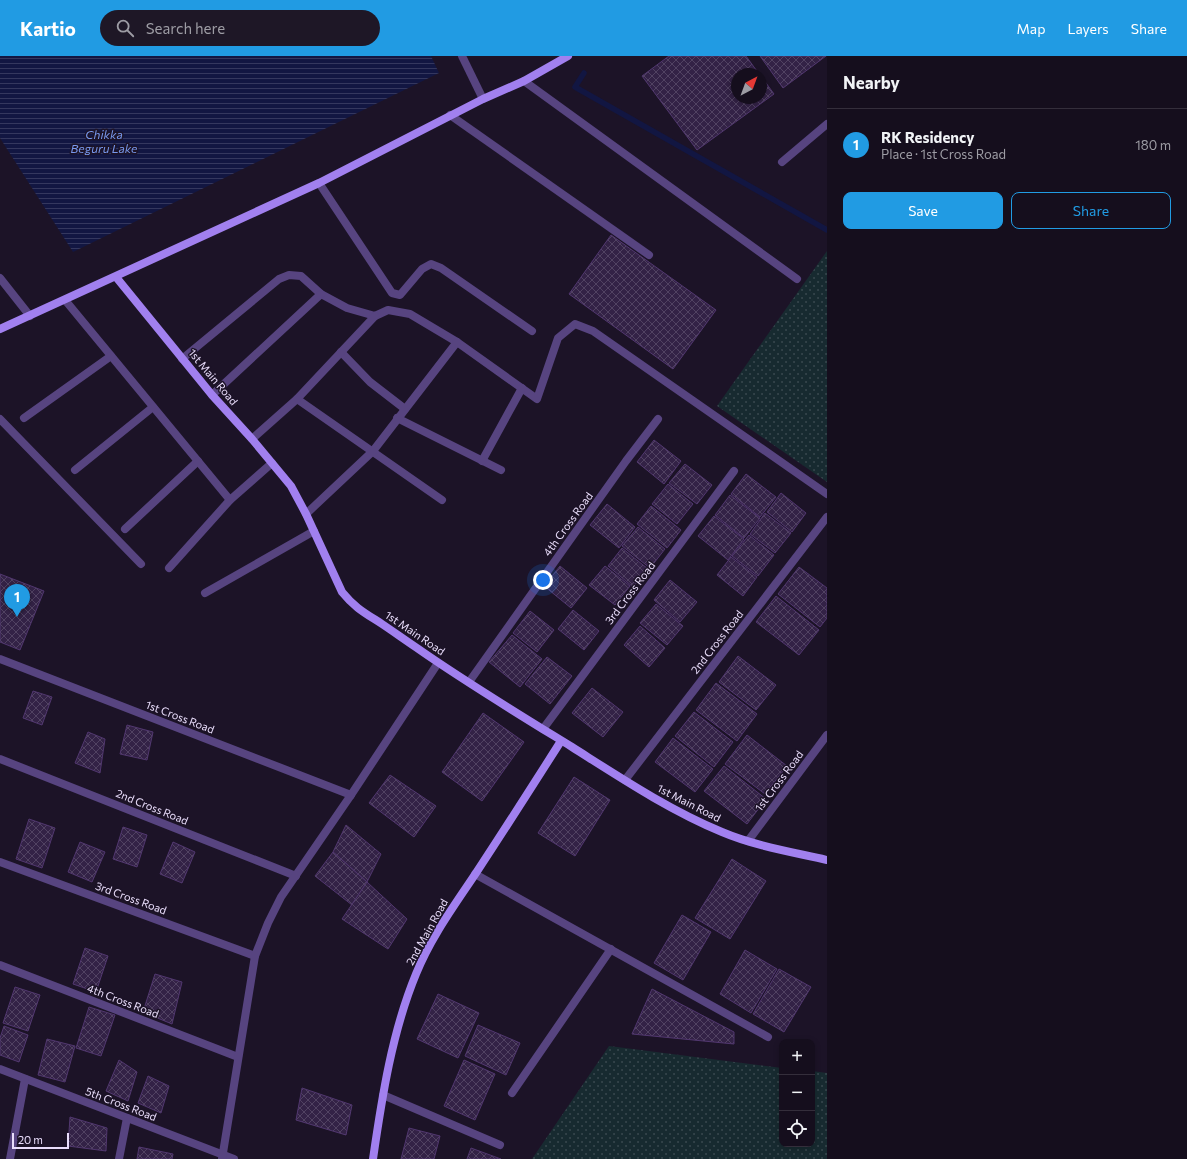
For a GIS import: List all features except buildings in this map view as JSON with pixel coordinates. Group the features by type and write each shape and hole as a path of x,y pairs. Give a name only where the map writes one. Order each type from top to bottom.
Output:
{"street":[{"path":"462,56 483,99"},
{"path":"0,330 319,183 483,99 524,80 568,56"},
{"path":"524,80 796,279"},
{"path":"450,116 648,255"},
{"path":"782,162 827,124"},
{"path":"319,183 392,293 400,294 422,269 431,264 441,268 532,331"},
{"path":"182,359 279,279 290,275 301,276 321,294 347,308 375,316"},
{"name":"1st Main Road","path":"116,277 212,395 292,486 342,592 357,608 438,663 651,797 723,833 748,841 827,860"},
{"path":"0,278 30,316"},
{"path":"212,395 321,294"},
{"path":"65,300 230,500"},
{"path":"252,439 297,399 375,316 388,310 410,314 457,342 537,399 558,338 575,324 593,331 827,494"},
{"path":"306,514 373,451 457,342"},
{"path":"341,352 370,382 405,409"},
{"path":"24,418 111,356"},
{"path":"482,461 522,388"},
{"path":"297,399 442,500"},
{"path":"75,470 153,407"},
{"path":"397,418 500,470"},
{"path":"0,419 141,564"},
{"name":"4th Cross Road","path":"468,682 626,461 658,419"},
{"path":"125,529 198,461"},
{"path":"169,568 230,500 272,463"},
{"name":"3rd Cross Road","path":"543,729 734,471"},
{"name":"2nd Cross Road","path":"625,780 827,517"},
{"path":"205,593 314,531"},
{"name":"1st Cross Road","path":"0,659 351,795"},
{"path":"222,1157 255,956 268,923 281,897 351,795 438,663"},
{"name":"1st Cross Road","path":"748,841 827,734"},
{"name":"2nd Main Road","path":"373,1159 383,1095 397,1032 416,973 441,925 561,741"},
{"name":"2nd Cross Road","path":"0,759 296,876"},
{"name":"3rd Cross Road","path":"0,862 255,956"},
{"path":"475,874 768,1037"},
{"path":"512,1094 611,949"},
{"name":"4th Cross Road","path":"0,965 238,1058"},
{"name":"5th Cross Road","path":"0,1069 127,1118 222,1157 234,1159"},
{"path":"10,1159 25,1078"},
{"path":"383,1095 500,1145"},
{"path":"119,1159 127,1118"}],"shaded area":[{"path":"827,251 827,482 717,406"},
{"path":"609,1046 779,1068 779,1147 815,1147 815,1071 827,1073 827,1159 532,1159"}],"water":[{"name":"Chikka Beguru Lake","path":"0,56 431,56 439,73 73,252 0,138"}],"waterway":[{"path":"584,73 575,87 827,230"}],"place":[{"name":"RK Residency","path":"17,617"}]}
